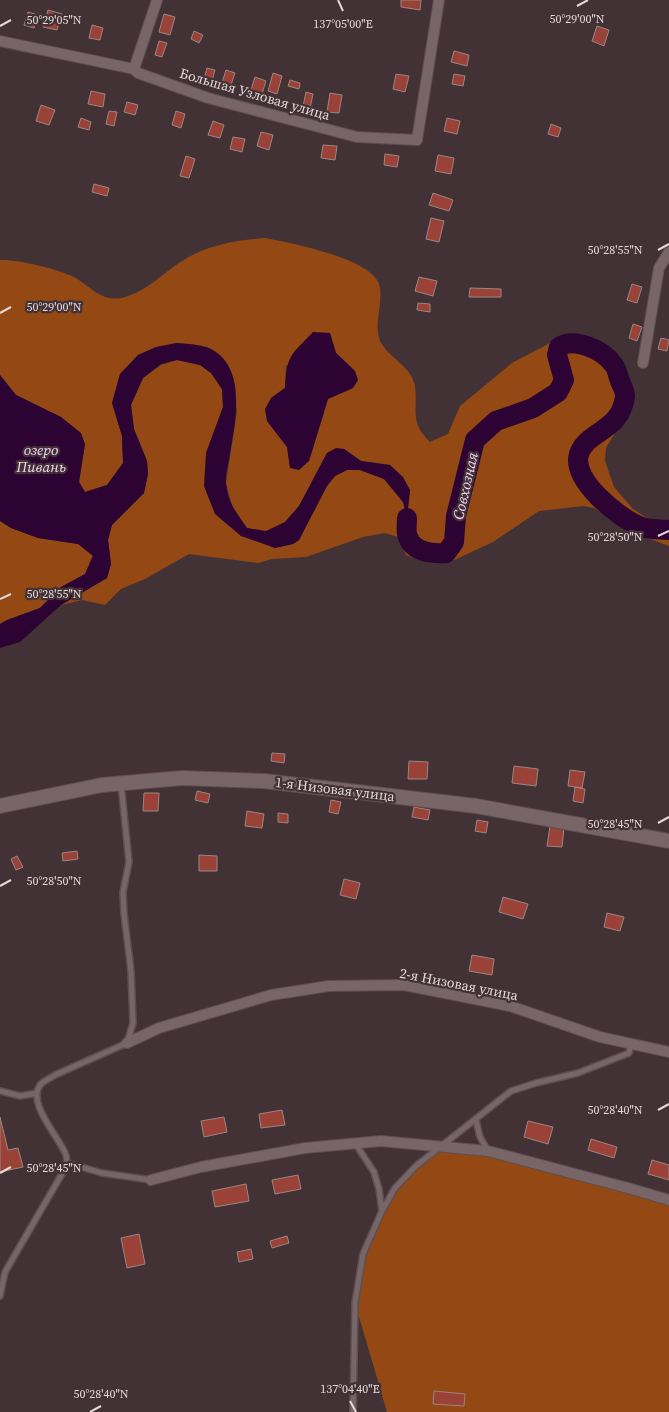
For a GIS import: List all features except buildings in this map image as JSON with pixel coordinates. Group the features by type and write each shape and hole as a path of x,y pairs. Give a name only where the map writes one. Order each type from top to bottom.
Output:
{"street":[{"path":"134,69 157,0"},
{"name":"Большая Узловая улица","path":"0,41 134,69 138,73 208,98 357,137 417,140 439,0"},
{"path":"643,363 659,268 669,252"},
{"name":"1-я Низовая улица","path":"0,806 102,785 182,778 264,781 476,806 669,841"},
{"name":"2-я Низовая улица","path":"127,1043 159,1028 271,996 329,986 404,985 510,1006 600,1037 669,1052"},
{"path":"151,1180 201,1167 306,1148 381,1141 488,1151 669,1200"}],"lane":[{"path":"0,1296 5,1272 63,1174 67,1163 65,1154 39,1107 37,1093 41,1084 49,1078 127,1043 133,1023 131,971 124,914 123,892 129,862 122,784"},
{"path":"353,1412 355,1302 363,1254 382,1211 395,1188 416,1166 510,1091 578,1074 629,1053 631,1044"},
{"path":"0,1090 20,1096 37,1093"},
{"path":"476,1120 480,1137 488,1151"},
{"path":"355,1143 374,1172 379,1188 382,1211"},
{"path":"67,1163 102,1173 151,1180"}],"shaded area":[{"path":"265,238 328,253 346,259 373,275 379,284 380,291 379,338 382,345 413,378 417,422 423,435 430,442 448,434 460,406 512,363 550,343 576,335 602,348 617,364 630,394 624,418 606,448 605,461 614,487 633,509 647,518 669,523 669,546 634,533 594,508 583,506 539,511 493,542 450,562 421,560 406,555 398,537 385,533 363,537 306,557 272,559 258,563 189,554 145,579 121,589 105,605 82,600 61,605 107,578 111,564 108,540 112,525 144,493 148,474 147,461 134,429 131,405 143,378 161,365 177,360 200,365 211,373 222,389 223,407 206,453 215,514 275,548 293,544 299,540 327,486 335,476 347,470 360,470 384,479 403,502 407,516 410,490 390,465 361,461 344,449 327,453 299,506 285,522 266,532 247,528 232,506 226,483 237,411 227,364 156,347 138,355 120,374 112,403 122,436 123,463 107,485 85,492 79,482 85,444 61,417 16,395 0,375 0,260 27,263 58,271 74,277 107,298 114,299 130,296 146,288 182,261 201,251 222,244","holes":["330,333 336,353 355,371 353,388 328,399 309,461 290,467 287,447 267,421 271,398 285,388 286,366"]},
{"path":"0,521 11,528 38,538 78,544 93,555 85,574 61,587 40,608 0,624"},
{"path":"442,1146 488,1151 669,1200 669,1412 387,1412 355,1303 363,1254 395,1188"}],"water":[{"path":"313,332 330,333 336,353 355,371 358,380 353,388 328,399 309,461 299,470 290,468 287,447 267,421 265,409 271,398 285,388 287,369 291,357"},
{"name":"озеро Пивань","path":"176,343 212,349 225,361 232,373 235,386 236,414 226,483 230,501 247,528 266,531 285,522 299,506 327,453 336,448 344,449 361,461 390,465 403,477 410,490 407,518 403,502 384,479 360,470 347,470 335,476 327,486 299,540 293,544 275,548 241,536 215,514 204,486 206,453 223,407 222,389 211,373 200,365 177,360 161,364 143,378 131,405 134,429 147,461 148,474 144,493 112,525 108,540 111,564 107,578 61,605 20,642 0,648 0,624 40,608 61,587 85,574 93,556 78,544 38,538 11,528 0,521 0,375 16,395 61,417 81,433 85,444 79,482 85,492 107,485 123,463 122,436 112,403 120,374 138,355 156,347"}],"waterway":[{"name":"Совхозная","path":"407,518 407,534 413,545 422,551 446,553 454,542 456,516 475,440 496,421 533,408 558,392 564,380 557,355 559,347 573,343 588,346 608,359 616,368 625,396 617,417 583,446 579,454 578,464 582,475 598,496 620,515 639,526 669,530"}]}
